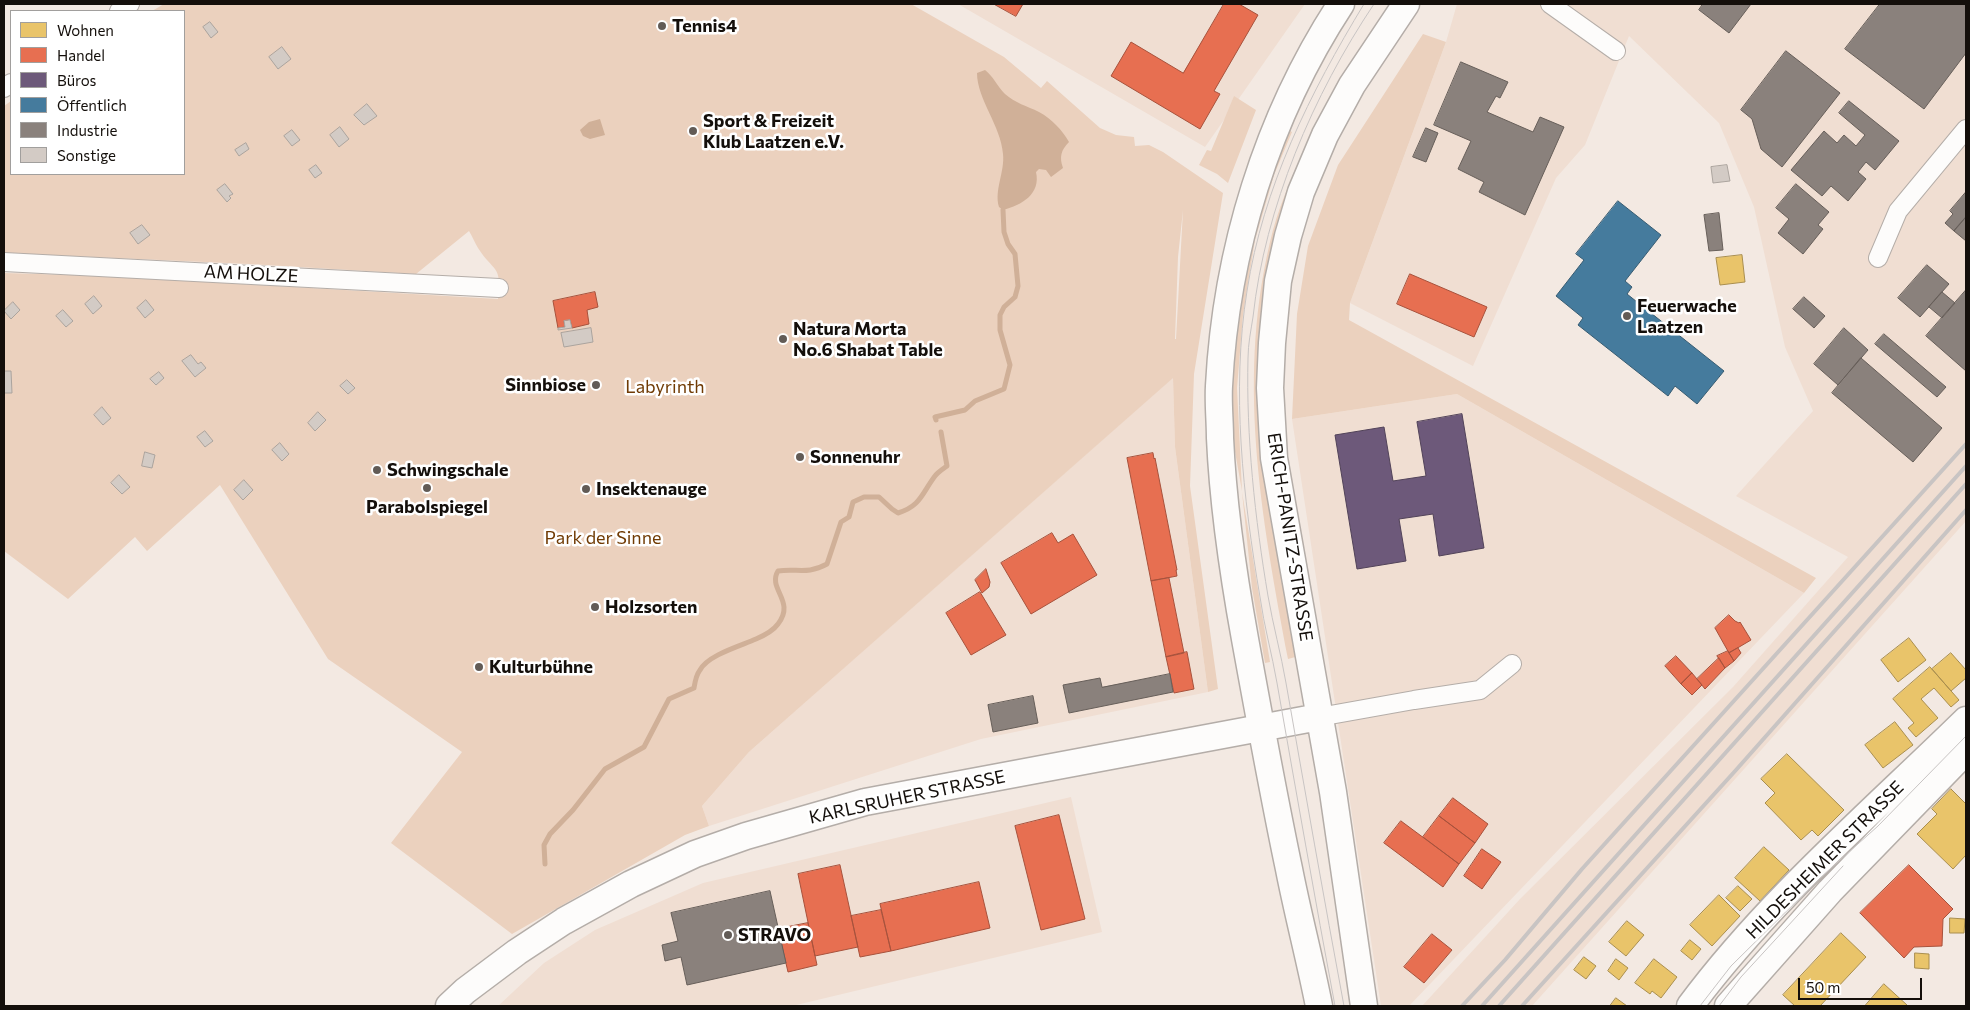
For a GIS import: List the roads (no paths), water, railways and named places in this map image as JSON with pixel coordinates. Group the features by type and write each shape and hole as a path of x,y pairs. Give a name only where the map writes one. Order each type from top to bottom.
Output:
{"main road":[{"path":"1319,1006 1289,871 1233,572 1222,466 1218,388 1226,311 1236,254 1262,164 1286,103 1319,38 1341,4"},
{"name":"ERICH-PANITZ-STRASSE","path":"1364,1006 1332,792 1274,458 1270,388 1278,281 1288,236 1301,192 1325,135 1352,85 1406,4"},
{"name":"KARLSRUHER STRASSE","path":"449,1006 465,991 517,952 564,921 631,884 679,861 746,836 865,802 1100,760 1213,736 1261,729 1319,717"},
{"name":"HILDESHEIMER STRASSE","path":"1690,1006 1777,905 1966,720"},
{"name":"HILDESHEIMER STRASSE","path":"1728,1006 1830,891 1966,751"}],"street":[{"path":"1550,4 1616,52"},
{"path":"1878,258 1898,211 1966,129"},
{"name":"AM HOLZE","path":"4,262 499,288"},
{"path":"1319,717 1480,690 1512,664"}],"waterway":[{"path":"936,420 935,417 965,410 975,401 1004,389 1010,365 1000,330 1000,315 1004,307 1015,297 1018,286 1015,254 1008,244 1004,232 1003,210"},
{"path":"545,864 544,845 550,834 573,810 605,769 644,747 669,699 694,688 699,672 704,665 717,655 762,636 778,624 783,616 784,609 776,584 778,571 808,570 827,564 841,522 849,517 853,502 864,497 879,497 898,513 912,507 916,503 936,475 947,466 941,432"}],"tram line":[{"path":"1335,1006 1254,559 1241,444 1240,367 1247,291 1254,252 1264,215 1291,142 1307,106 1364,4"},
{"path":"1344,1006 1286,683 1263,567 1250,447 1248,353 1259,276 1268,234 1280,194 1312,114 1331,76 1374,4"},
{"path":"1700,1006 1731,966 1820,878 1878,826 1966,736"},
{"path":"1719,1006 1741,977 1843,866"}],"railway":[{"path":"1462,1006 1505,960 1582,869 1966,444"},
{"path":"1482,1006 1966,466"},
{"path":"1499,1006 1966,484"},
{"path":"1522,1006 1736,770 1966,510"}],"place":[{"name":"Tennis4","path":"662,26"},
{"name":"Sport & Freizeit Klub Laatzen e.V.","path":"693,131"},
{"name":"Feuerwache Laatzen","path":"1627,316"},
{"name":"Natura Morta No.6 Shabat Table","path":"783,339"},
{"name":"Sinnbiose","path":"596,385"},
{"name":"Sonnenuhr","path":"800,457"},
{"name":"Schwingschale","path":"377,470"},
{"name":"Parabolspiegel","path":"427,488"},
{"name":"Insektenauge","path":"586,489"},
{"name":"Holzsorten","path":"595,607"},
{"name":"Kulturbühne","path":"479,667"},
{"name":"STRAVO","path":"728,935"}],"park label":[{"name":"Labyrinth","path":"665,387"},
{"name":"Park der Sinne","path":"603,538"}]}
